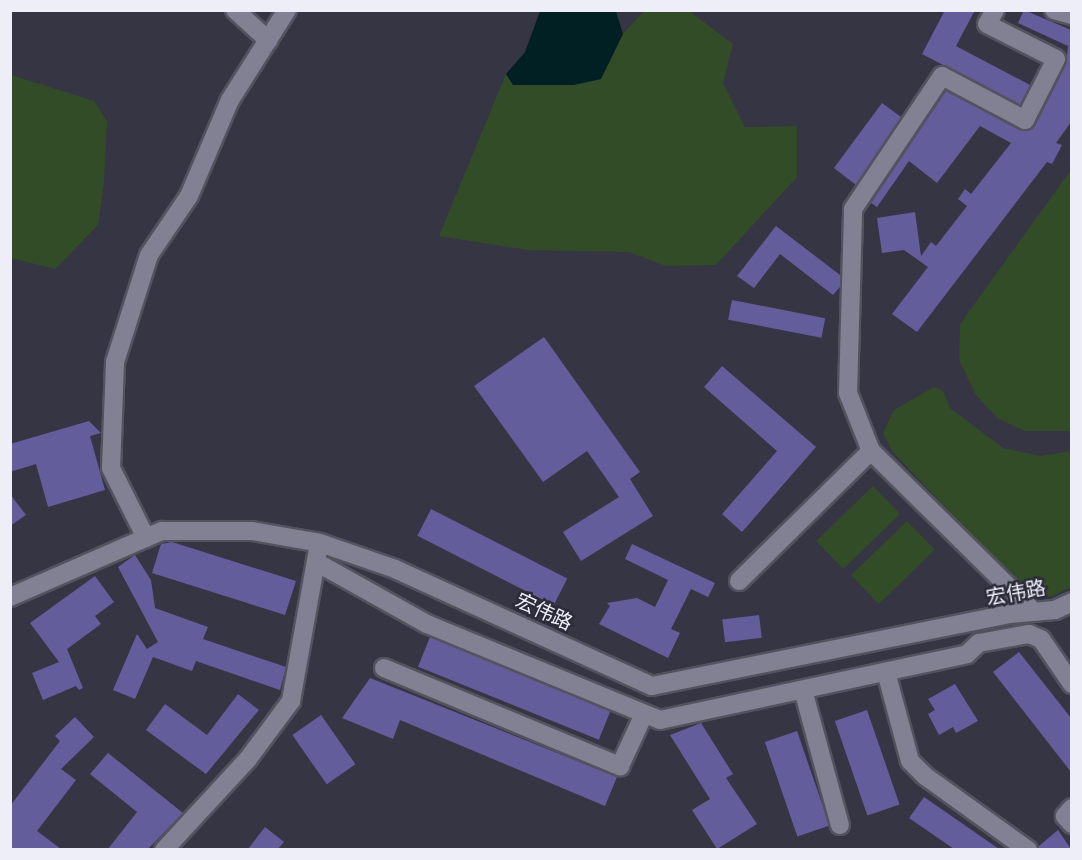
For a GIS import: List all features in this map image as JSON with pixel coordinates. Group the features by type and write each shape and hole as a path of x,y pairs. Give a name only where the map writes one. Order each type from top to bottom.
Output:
{"street":[{"path":"235,10 268,40"},
{"path":"146,538 111,468 115,362 148,255 189,196 230,100 287,10"},
{"path":"995,10 987,24 1056,59 1025,120 942,76 853,209 848,393 871,450 1034,612"},
{"path":"1054,10 1071,15"},
{"path":"739,581 871,450"},
{"name":"宏伟路","path":"10,597 162,531 252,531 320,543 395,569 652,686 1034,612 1055,610 1071,602"},
{"path":"164,849 248,759 291,701 320,543"},
{"path":"316,562 427,624 660,720 967,654 979,644 1029,634 1041,639 1071,684"},
{"path":"384,668 620,765 644,714"},
{"path":"886,672 910,761 925,776 1028,849"},
{"path":"803,690 840,825"},
{"path":"1071,808 1065,816 1071,824"}],"green space":[{"path":"644,11 689,11 733,44 723,83 745,127 797,126 797,177 716,265 666,266 629,252 528,250 439,236 506,74 513,85 601,79 623,34"},
{"path":"11,75 94,101 107,121 104,183 98,225 55,269 11,258"},
{"path":"1071,170 1071,431 1025,431 997,418 976,395 959,360 960,324"},
{"path":"934,387 943,391 950,408 1003,448 1041,456 1071,451 1071,587 1052,596 1040,597 1022,589 892,451 883,433 894,410"},
{"path":"873,486 900,514 843,569 816,541"},
{"path":"907,521 935,550 879,604 851,575"}],"shaded area":[{"path":"540,11 616,11 623,34 601,79 574,85 513,85 506,74 525,52"}],"building":[{"path":"945,10 975,10 956,46 1030,85 1020,105 922,54"},
{"path":"1024,10 1071,30 1071,122 1056,143 1062,145 1052,164 1047,162 917,332 892,314 928,267 904,250 882,253 877,218 915,212 921,256 931,242 936,246 967,206 958,199 965,189 971,194 1011,143 980,126 937,183 909,161 877,207 871,203 946,91 1020,130 1035,126 1066,64 1068,46 1018,23"},
{"path":"882,103 901,117 856,185 834,168"},
{"path":"776,226 840,275 840,287 833,295 780,254 754,288 737,276"},
{"path":"732,300 825,318 821,338 728,320"},
{"path":"544,337 640,472 630,479 653,516 581,561 563,532 619,497 587,451 543,482 474,386"},
{"path":"722,366 816,447 742,532 722,514 777,451 704,387"},
{"path":"89,421 101,433 90,436 105,490 48,507 36,464 10,472 10,444"},
{"path":"10,494 26,515 10,526"},
{"path":"431,509 567,578 554,605 417,536"},
{"path":"172,542 296,581 285,615 152,573 161,544"},
{"path":"632,544 715,583 708,597 691,589 671,629 680,633 668,658 599,624 610,606 607,603 637,598 655,607 668,580 625,559"},
{"path":"135,555 151,580 155,608 208,627 203,639 286,667 280,690 196,661 192,671 153,657 135,699 113,690 137,634 147,649 158,642 118,567"},
{"path":"95,576 114,602 95,616 101,624 67,649 83,688 79,690 76,686 43,700 32,673 59,662 30,623"},
{"path":"759,615 762,638 725,642 722,620"},
{"path":"430,637 611,710 599,740 418,667"},
{"path":"1019,652 1071,718 1071,772 993,672"},
{"path":"370,678 617,777 605,806 400,720 393,739 342,718"},
{"path":"955,684 978,721 956,733 953,727 939,735 928,714 935,710 928,699"},
{"path":"238,694 259,710 206,774 146,730 165,704 207,735"},
{"path":"867,710 900,805 867,816 835,721"},
{"path":"321,715 355,764 327,784 292,735"},
{"path":"75,717 94,737 61,769 76,780 37,831 61,849 10,849 10,806 60,741 55,736"},
{"path":"701,723 733,774 726,778 757,824 717,849 692,810 710,799 670,735"},
{"path":"797,731 830,826 797,837 765,742"},
{"path":"108,753 183,813 148,849 108,849 137,812 90,774"},
{"path":"924,797 999,849 954,849 909,818"},
{"path":"265,827 284,842 278,849 248,849"},
{"path":"1058,830 1071,849 1039,849 1039,846"}]}
